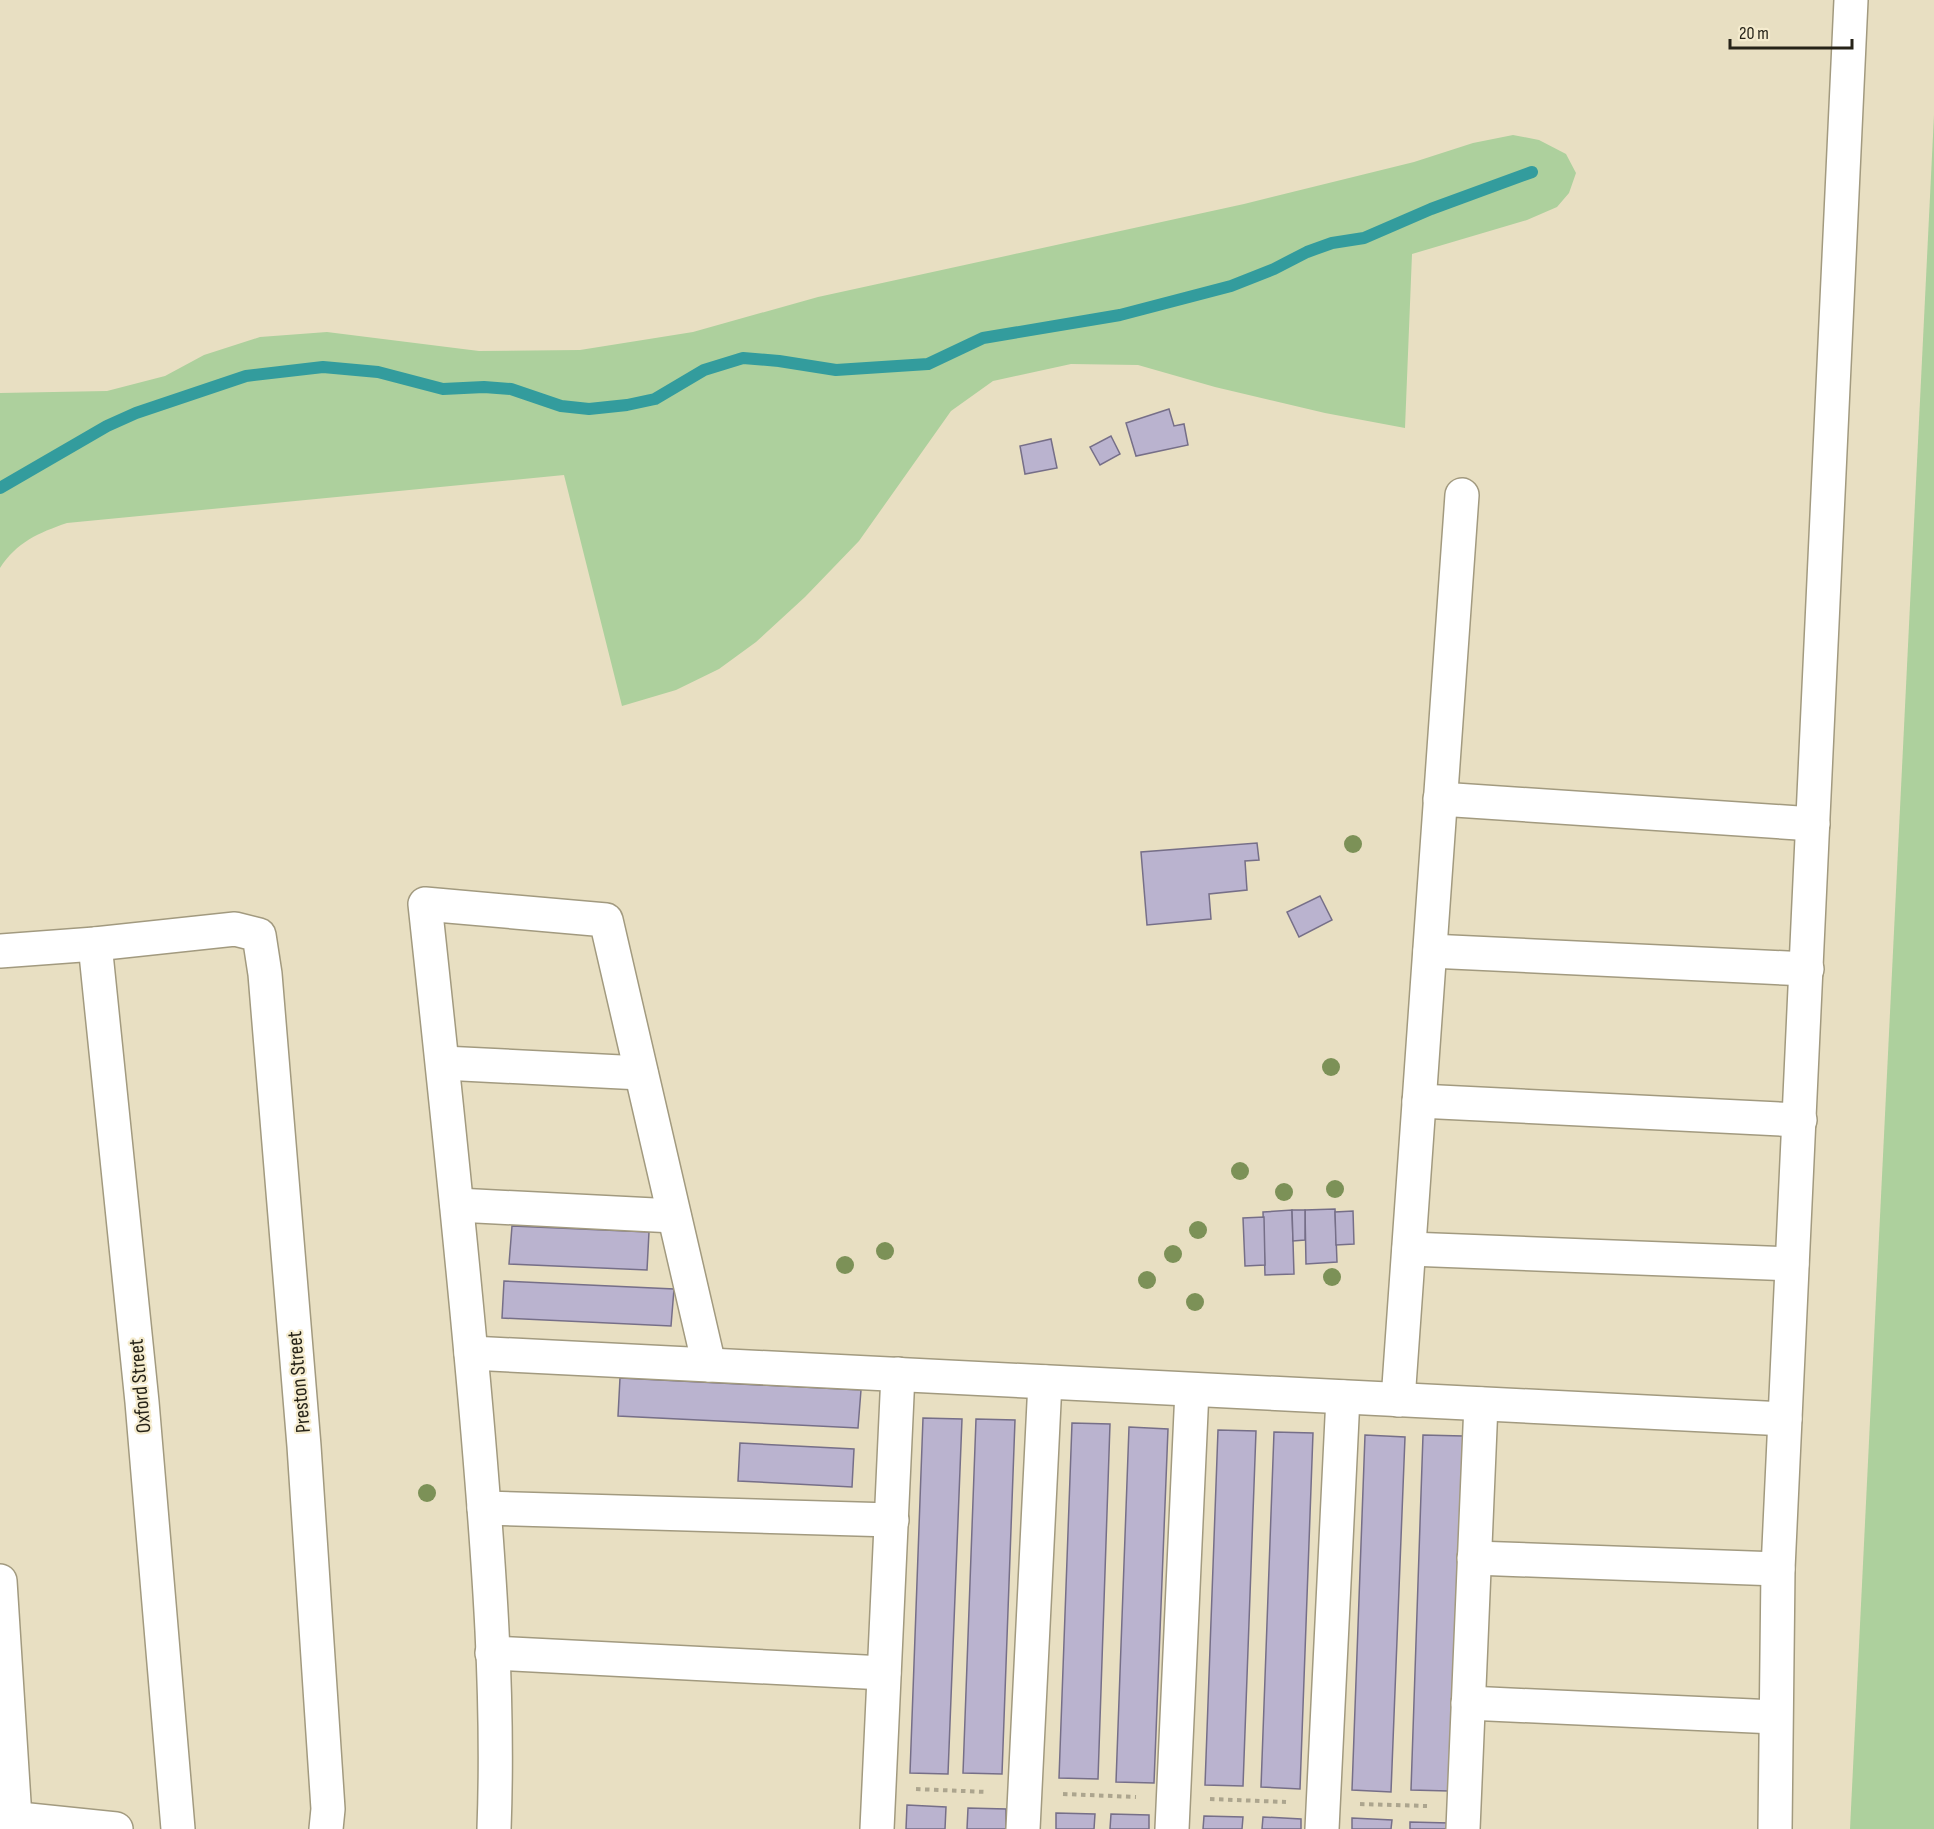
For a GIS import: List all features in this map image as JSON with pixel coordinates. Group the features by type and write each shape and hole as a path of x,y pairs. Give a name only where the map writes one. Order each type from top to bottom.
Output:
{"street":[{"path":"1775,1829 1778,1569 1851,0"},
{"path":"1398,1400 1462,495"},
{"path":"1440,799 1813,824"},
{"path":"494,1829 496,1786 492,1653 484,1508 457,1205 425,904 606,920 708,1365"},
{"name":"Preston Street","path":"95,944 235,928 259,935 265,974 304,1446 328,1809 326,1829"},
{"path":"0,951 95,944"},
{"name":"Oxford Street","path":"95,944 142,1402 178,1829"},
{"path":"1430,951 1807,969"},
{"path":"442,1063 641,1073"},
{"path":"1419,1101 1800,1120"},
{"path":"457,1205 675,1216"},
{"path":"1409,1249 1792,1264"},
{"path":"471,1353 1785,1419"},
{"path":"877,1829 898,1374"},
{"path":"1023,1829 1045,1382"},
{"path":"1173,1829 1192,1390"},
{"path":"1322,1829 1343,1397"},
{"path":"1463,1829 1481,1404"},
{"path":"484,1508 892,1520"},
{"path":"1474,1558 1778,1569"},
{"path":"0,1581 7,1818 116,1829"},
{"path":"492,1653 884,1673"},
{"path":"1468,1703 1775,1717"}],"green space":[{"path":"1934,115 1934,1829 1850,1829"},
{"path":"1513,135 1539,140 1566,154 1576,173 1569,193 1557,207 1527,220 1412,254 1405,428 1325,413 1215,387 1138,365 1071,364 993,381 951,411 859,541 805,597 756,642 719,669 676,690 622,706 564,475 67,523 21,545 0,568 0,393 107,391 165,376 204,355 260,337 327,332 479,351 580,350 693,332 818,297 1244,204 1414,162 1473,143"}],"building":[{"path":"1169,409 1174,426 1184,424 1188,445 1136,456 1126,423"},
{"path":"1111,436 1120,454 1100,465 1090,447"},
{"path":"1051,439 1057,468 1025,474 1020,446"},
{"path":"1257,843 1259,860 1245,861 1247,890 1209,894 1211,919 1147,925 1141,852"},
{"path":"1320,896 1332,920 1299,937 1287,912"},
{"path":"1335,1209 1337,1262 1306,1264 1305,1210"},
{"path":"1292,1210 1294,1274 1265,1275 1263,1212"},
{"path":"1292,1210 1305,1210 1305,1240 1293,1241"},
{"path":"1353,1211 1354,1244 1336,1245 1335,1212"},
{"path":"1264,1217 1265,1265 1245,1266 1243,1218"},
{"path":"512,1226 649,1232 647,1270 509,1264"},
{"path":"504,1281 674,1289 671,1326 502,1318"},
{"path":"620,1378 861,1390 858,1428 618,1416"},
{"path":"923,1418 962,1419 948,1774 910,1773"},
{"path":"976,1419 1015,1420 1002,1774 963,1773"},
{"path":"1072,1423 1110,1424 1098,1779 1059,1778"},
{"path":"1129,1427 1168,1429 1154,1783 1116,1782"},
{"path":"1218,1430 1256,1431 1243,1786 1205,1785"},
{"path":"1274,1432 1313,1433 1300,1789 1261,1787"},
{"path":"1365,1435 1405,1437 1391,1792 1352,1790"},
{"path":"1423,1435 1463,1436 1449,1791 1411,1790"},
{"path":"740,1443 854,1449 852,1487 738,1481"},
{"path":"907,1805 946,1807 945,1829 906,1829"},
{"path":"968,1808 1006,1809 1006,1829 967,1829"},
{"path":"1056,1813 1095,1814 1094,1829 1056,1829"},
{"path":"1111,1814 1149,1815 1149,1829 1110,1829"},
{"path":"1204,1816 1243,1817 1242,1829 1203,1829"},
{"path":"1263,1817 1301,1819 1301,1829 1262,1829"},
{"path":"1352,1818 1392,1820 1391,1829 1352,1829"},
{"path":"1410,1822 1449,1823 1449,1829 1410,1829"}],"waterway":[{"path":"0,488 107,426 136,413 246,376 323,367 378,372 443,389 484,387 511,389 561,406 589,409 655,399 704,370 743,358 836,370 928,364 983,338 1120,315 1231,286 1274,269 1307,252 1332,243 1364,238 1431,209 1532,172"}]}
